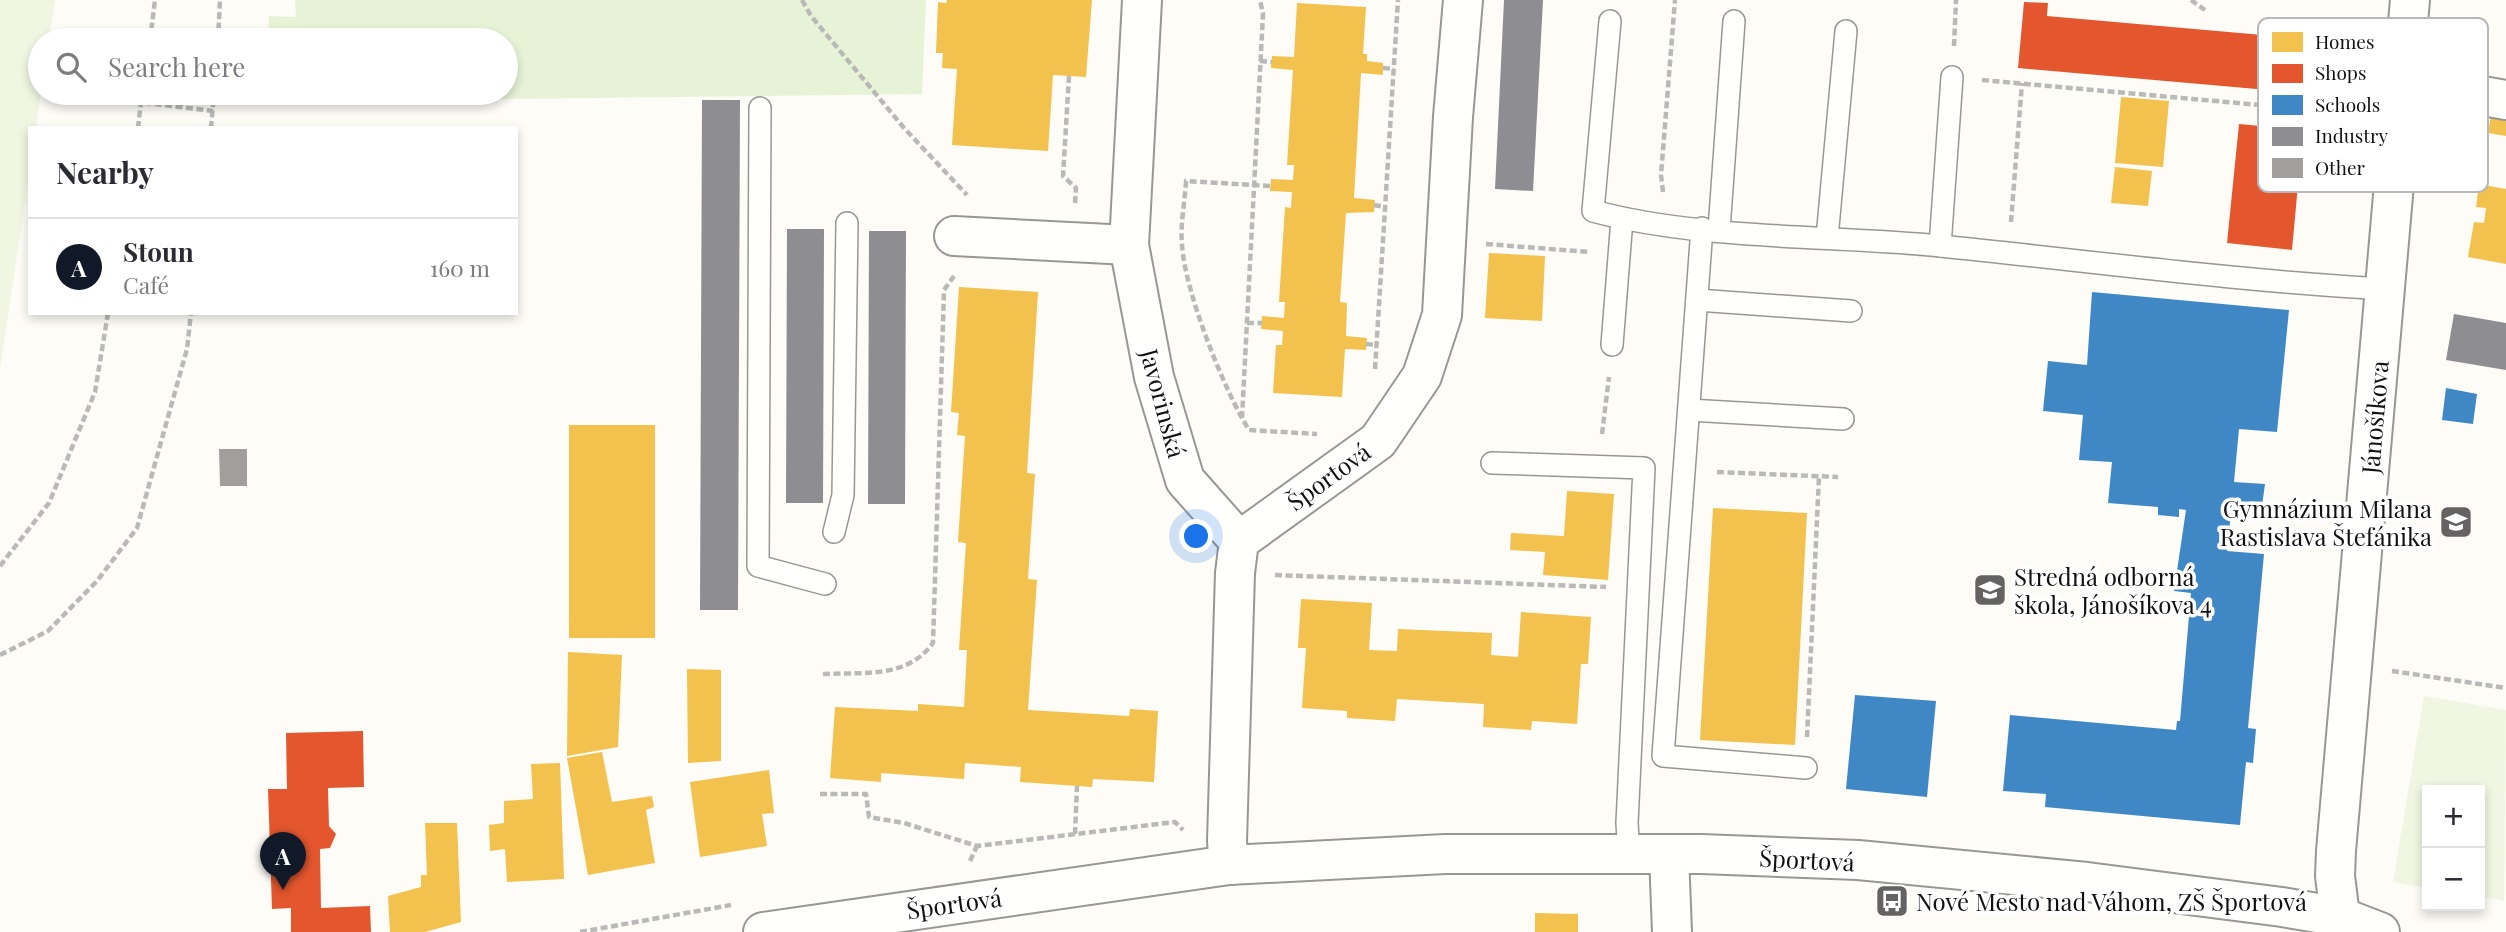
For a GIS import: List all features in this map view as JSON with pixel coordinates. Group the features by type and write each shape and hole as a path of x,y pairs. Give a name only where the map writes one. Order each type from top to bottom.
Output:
{"street":[{"name":"Javorinská","path":"1142,0 1129,245 1154,377 1185,480 1237,557"},
{"name":"Športová","path":"1237,557 1378,441 1422,376 1442,315 1463,0"},
{"name":"Jánošíkova","path":"2408,18 2410,0"},
{"path":"2488,97 2506,100"},
{"name":"Jánošíkova","path":"2342,924 2335,876 2336,851 2393,192"},
{"path":"957,237 1129,245"},
{"path":"1228,853 1237,557"},
{"name":"Športová","path":"763,932 1228,853 1669,855 1858,860 2087,881 2380,932"},
{"path":"1669,855 1672,932"}],"lane":[{"path":"1610,21 1593,211 1622,219 1711,229 1940,246 2008,255 2385,289"},
{"path":"1734,21 1711,229 1697,300 1663,757 1806,768"},
{"path":"1827,239 1846,31"},
{"path":"1940,246 1952,77"},
{"path":"760,108 758,566 825,584"},
{"path":"1612,345 1622,219"},
{"path":"834,531 843,495 847,223"},
{"path":"1697,300 1851,311"},
{"path":"1689,410 1843,419"},
{"path":"1492,463 1644,468 1627,823 1629,855"}],"path":[{"path":"152,28 155,0"},
{"path":"219,28 220,0"},
{"path":"802,0 811,16 904,128 1008,239"},
{"path":"1242,419 1263,14 1260,0"},
{"path":"1375,371 1398,0"},
{"path":"1956,0 1952,77 2258,104"},
{"path":"2191,0 2205,10"},
{"path":"1260,61 1272,62"},
{"path":"1383,68 1394,69"},
{"path":"1069,76 1063,176 1076,188 1074,242"},
{"path":"2008,255 2022,83"},
{"path":"138,126 141,105"},
{"path":"165,105 213,111"},
{"path":"211,126 213,105"},
{"path":"1270,186 1186,181 1181,246 1195,303 1231,399 1249,430 1328,434"},
{"path":"1374,205 1385,207"},
{"path":"823,674 894,671 923,658 933,643 944,290 958,270 957,237"},
{"path":"0,566 49,503 95,392 108,315"},
{"path":"0,656 48,631 97,582 137,528 187,349 191,315"},
{"path":"1247,323 1262,323"},
{"path":"1366,344 1377,345"},
{"path":"1599,466 1612,345"},
{"path":"1685,470 1838,477"},
{"path":"1806,768 1819,476"},
{"path":"1237,557 1638,589"},
{"path":"2393,671 2506,688"},
{"path":"1075,834 1077,786"},
{"path":"820,794 866,794 869,817 904,822 976,846 1175,822 1198,845 1228,853"},
{"path":"580,932 736,905"}],"green space":[{"path":"0,0 55,0 51,28 28,28 28,105 39,105 36,126 28,126 28,183 0,368"},
{"path":"295,0 926,0 922,94 518,99 518,28 268,28 269,16 296,17"},
{"path":"2424,696 2506,710 2504,901 2485,897 2485,785 2422,785 2422,887 2393,882"}],"building: Homes":[{"path":"947,0 1092,0 1086,77 1053,75 1048,151 952,145 957,69 942,68 943,53 936,53 938,2 946,3"},
{"path":"1297,3 1366,7 1363,54 1367,54 1367,61 1383,63 1383,75 1361,73 1354,198 1375,200 1374,212 1346,213 1340,302 1347,303 1346,336 1367,338 1366,350 1345,349 1342,397 1273,393 1276,345 1282,345 1283,331 1261,329 1262,316 1284,318 1285,302 1279,302 1285,207 1291,208 1292,192 1270,191 1271,179 1293,180 1294,165 1287,165 1293,70 1271,68 1272,56 1294,57"},
{"path":"2121,97 2169,101 2163,167 2115,163"},
{"path":"2492,110 2506,112 2506,136 2488,133"},
{"path":"2115,167 2152,171 2148,206 2111,203"},
{"path":"2488,186 2506,189 2506,264 2468,257 2474,222 2484,223 2486,208 2476,207 2478,192 2488,192"},
{"path":"1489,253 1545,256 1542,321 1485,318"},
{"path":"959,287 1038,292 1027,473 1035,474 1028,579 1037,580 1028,710 1129,716 1130,709 1158,711 1154,782 1093,779 1092,787 1020,782 1021,767 965,763 964,779 881,773 881,782 830,778 835,707 918,711 918,704 964,707 967,650 959,650 966,543 958,542 965,436 957,435 959,413 951,412"},
{"path":"569,425 655,425 655,638 569,638"},
{"path":"1567,491 1614,494 1608,580 1543,575 1545,552 1510,550 1511,533 1564,536"},
{"path":"1713,508 1807,513 1795,745 1700,740"},
{"path":"1301,599 1372,603 1369,650 1397,651 1398,629 1492,633 1491,655 1518,657 1521,612 1591,617 1588,664 1581,664 1577,724 1532,721 1531,730 1483,727 1484,704 1397,699 1395,721 1347,718 1347,711 1302,708 1306,648 1298,648"},
{"path":"568,652 622,655 618,747 567,756"},
{"path":"687,669 721,670 721,761 688,763"},
{"path":"602,752 612,802 652,796 654,807 646,810 655,863 588,875 567,758"},
{"path":"560,763 564,879 507,882 505,849 490,851 489,825 504,823 504,801 533,799 531,764"},
{"path":"769,770 774,813 762,814 767,846 700,857 690,782"},
{"path":"425,823 457,823 461,922 425,932 390,932 388,896 421,887 421,875 427,875"},
{"path":"1535,913 1578,914 1578,932 1535,932"}],"building: Shops":[{"path":"2024,2 2048,3 2047,16 2258,35 2258,89 2018,68"},
{"path":"2239,124 2258,126 2258,192 2297,192 2292,250 2227,243"},
{"path":"363,731 364,787 328,788 329,826 336,834 330,848 320,849 321,908 370,906 371,932 291,932 291,908 272,909 268,789 287,789 286,733"}],"building: Schools":[{"path":"2092,292 2289,310 2277,432 2239,429 2234,482 2265,484 2262,506 2232,503 2227,551 2264,554 2248,728 2256,729 2253,763 2246,762 2240,825 2045,807 2046,794 2003,791 2010,715 2176,730 2177,721 2180,721 2191,593 2174,591 2186,510 2179,509 2179,517 2158,515 2158,507 2108,503 2112,462 2079,460 2083,415 2043,411 2048,361 2087,365"},
{"path":"2446,388 2477,394 2473,424 2442,420"},
{"path":"1855,695 1936,701 1927,797 1846,789"}],"building: Industry":[{"path":"1504,0 1543,0 1533,191 1495,189"},
{"path":"702,100 740,100 738,610 700,610"},
{"path":"787,229 824,229 823,503 786,503"},
{"path":"869,231 906,231 905,504 868,504"},
{"path":"2454,314 2506,323 2506,370 2446,360"}],"building: Other":[{"path":"219,449 247,449 247,486 220,486"}],"place":[{"name":"Gymnázium Milana Rastislava Štefánika","path":"2456,522"},
{"name":"Stredná odborná škola, Jánošíkova 4","path":"1990,590"},
{"name":"Stoun","path":"283,890"},
{"name":"Nové Mesto nad Váhom, ZŠ Športová","path":"1892,901"}]}
